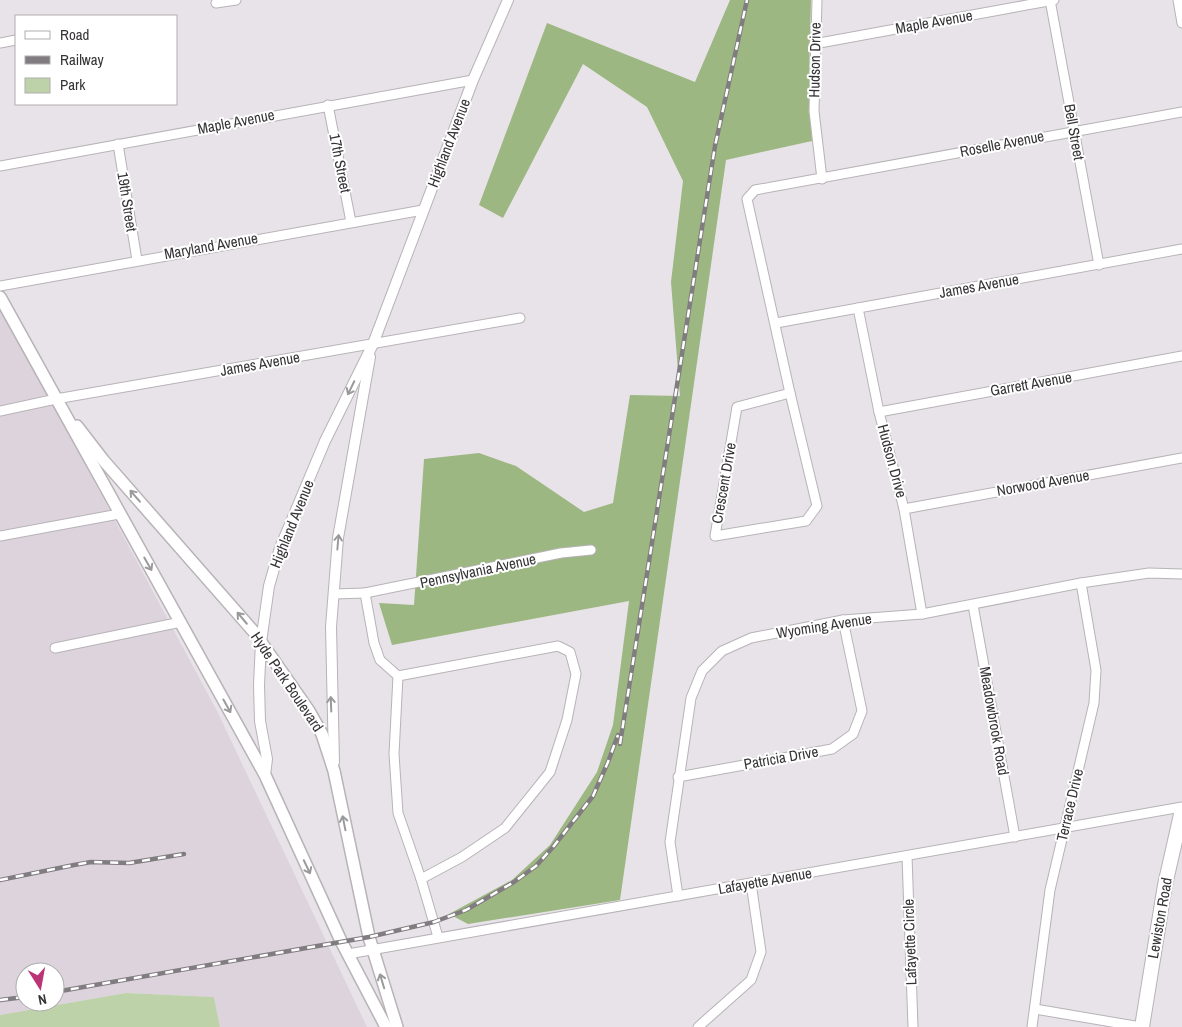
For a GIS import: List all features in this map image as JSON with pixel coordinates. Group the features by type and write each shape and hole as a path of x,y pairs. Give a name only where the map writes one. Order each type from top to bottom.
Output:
{"main road":[{"name":"Hyde Park Boulevard","path":"0,297 265,776 348,954 386,1027"},
{"name":"Hyde Park Boulevard","path":"56,399 104,461 224,596 262,642 310,711 322,734 334,771 355,878 373,950 397,1027"},
{"name":"Lewiston Road","path":"1142,1027 1165,885 1180,825 1182,808"}],"street":[{"path":"216,3 236,0"},
{"name":"Highland Avenue","path":"265,776 267,759 260,721 259,685 269,586 280,548 326,441 372,344 473,80 508,0"},
{"name":"Hudson Drive","path":"817,0 814,44 814,111 822,179"},
{"name":"Bell Street","path":"1050,0 1099,264"},
{"name":"Maple Avenue","path":"814,44 1054,0"},
{"path":"1178,0 1182,23"},
{"path":"0,43 15,40"},
{"name":"Maple Avenue","path":"0,166 473,80"},
{"name":"17th Street","path":"328,105 351,222"},
{"name":"Roselle Avenue","path":"822,179 1074,130 1182,112"},
{"name":"19th Street","path":"118,144 137,260"},
{"name":"Crescent Drive","path":"790,393 737,407 715,536 806,521 817,506 747,199 756,190 822,179"},
{"name":"Maryland Avenue","path":"0,286 423,210"},
{"name":"James Avenue","path":"776,323 1182,249"},
{"name":"Hudson Drive","path":"858,308 879,412 904,509 922,614"},
{"name":"James Avenue","path":"0,411 56,399 520,318"},
{"name":"Highland Avenue","path":"334,771 330,680 331,627 338,538 372,344"},
{"name":"Garrett Avenue","path":"879,412 1182,356"},
{"name":"Norwood Avenue","path":"904,509 1182,458"},
{"path":"0,536 119,514"},
{"name":"Pennsylvania Avenue","path":"334,594 365,593 561,553 591,550"},
{"name":"Wyoming Avenue","path":"678,896 670,842 691,698 702,671 722,651 751,638 843,620 922,614 1149,572 1182,574"},
{"name":"Terrace Drive","path":"1032,1027 1049,898 1094,704 1096,670 1082,583"},
{"path":"365,593 374,643 380,660 398,676"},
{"name":"Meadowbrook Road","path":"973,605 1014,837"},
{"name":"Patricia Drive","path":"678,777 832,749 853,734 862,711 843,620"},
{"path":"55,648 181,622"},
{"path":"398,676 558,646 570,652 576,674 567,720 550,772 506,828 462,857 421,879"},
{"path":"398,676 394,754 398,813 438,936"},
{"name":"Lafayette Avenue","path":"348,954 438,936 1182,808"},
{"name":"Lafayette Circle","path":"908,856 913,1027"},
{"path":"698,1027 751,980 762,952 751,883"},
{"path":"1035,1009 1142,1027"}],"shaded area":[{"path":"0,306 217,711 367,1027 220,1027 214,997 126,993 65,1004 65,962 15,962 15,1012 17,1012 0,1015"}],"green space":[{"path":"730,0 811,0 809,76 812,141 726,160 620,900 468,924 449,914 512,880 550,845 597,772 613,725 629,601 392,645 379,603 414,605 424,459 479,453 516,466 584,512 613,503 630,395 680,396 671,282 683,181 647,107 583,64 503,218 479,205 547,23 695,82"},
{"path":"126,993 214,997 220,1027 0,1027 0,1015 17,1012 65,1012 65,1004"}],"railway":[{"path":"620,744 715,146 747,0"},
{"path":"65,990 369,937 434,922 466,910 514,882 536,866 553,847 593,796 618,735"},
{"path":"0,880 91,862 129,863 184,854"},
{"path":"0,1000 15,998"}]}
